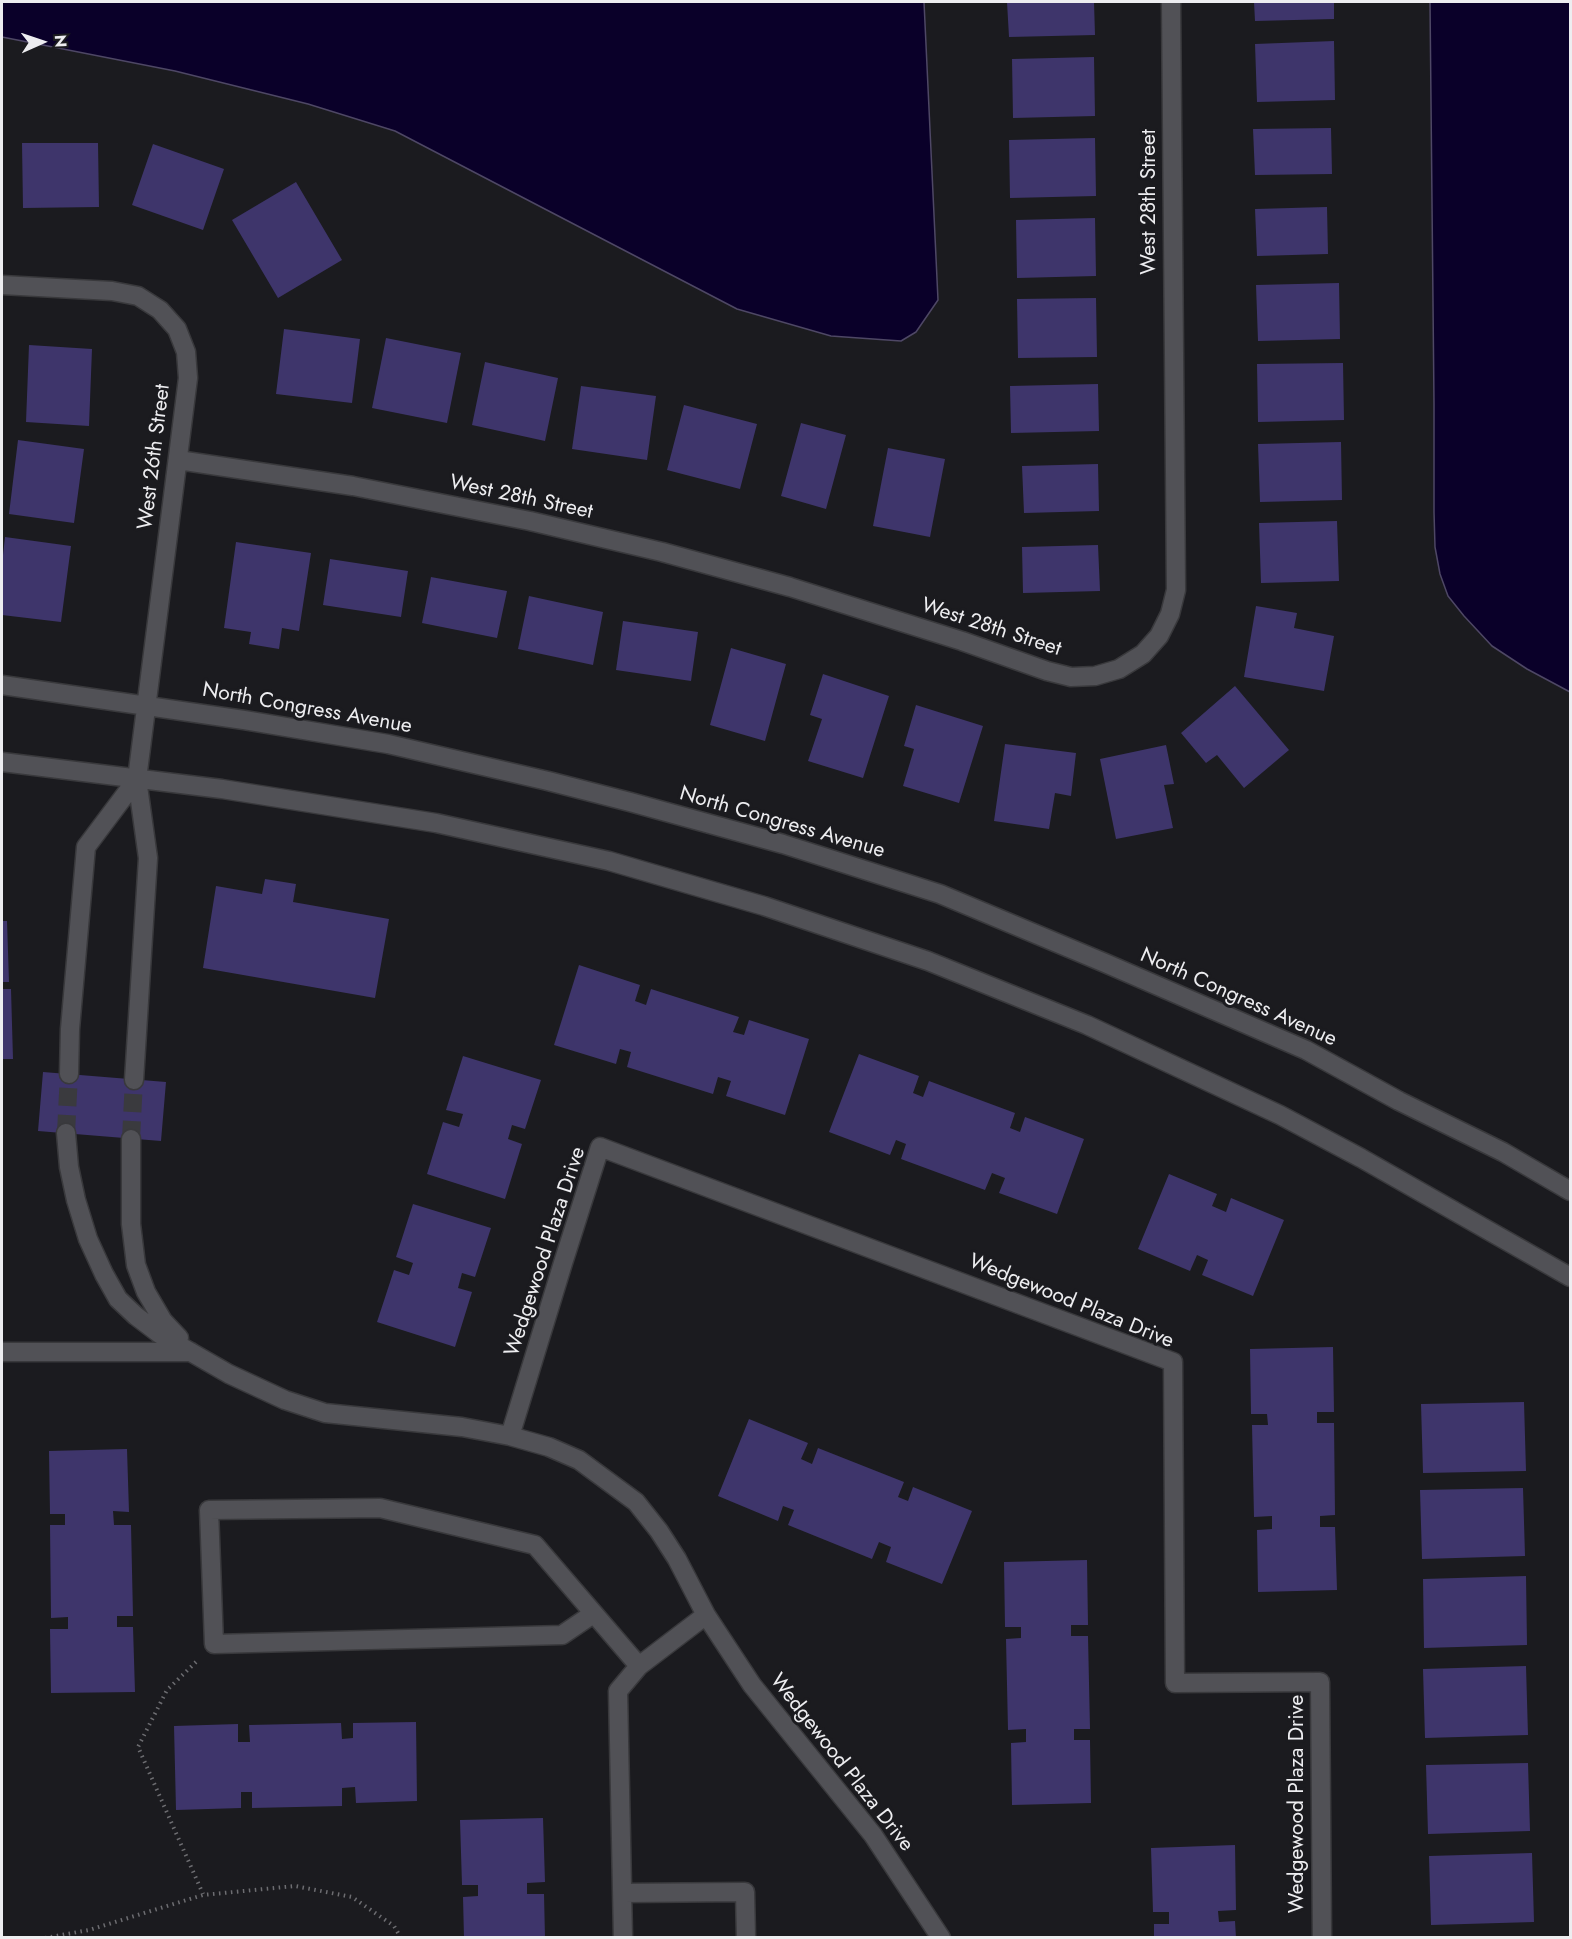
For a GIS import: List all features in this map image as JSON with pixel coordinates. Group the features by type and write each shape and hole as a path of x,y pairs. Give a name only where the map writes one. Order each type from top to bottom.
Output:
{"street":[{"name":"West 28th Street","path":"178,460 353,486 530,521 662,552 790,586 1071,677 1095,676 1119,669 1143,654 1159,636 1170,614 1176,590 1172,2"},
{"name":"West 26th Street","path":"2,285 112,291 138,296 160,310 177,329 186,352 188,378 137,779 148,858 134,1080"},
{"name":"North Congress Avenue","path":"2,685 146,705 388,744 548,781 783,844 940,894 1306,1050 1399,1101 1503,1152 1570,1191"},
{"path":"2,762 222,789 436,823 609,861 775,910 928,961 1087,1025 1280,1115 1361,1158 1570,1277"},
{"path":"69,1074 70,1029 86,847 137,779"},
{"name":"Wedgewood Plaza Drive","path":"66,1133 69,1167 76,1200 88,1239 104,1274 118,1299 161,1335 229,1374 285,1400 325,1413 440,1424 510,1436 549,1447 579,1460 636,1502 677,1559 706,1616 752,1685 873,1835 941,1938"},
{"path":"132,1139 131,1224 136,1265 146,1293 163,1321 193,1352"},
{"name":"Wedgewood Plaza Drive","path":"510,1436 600,1146 1173,1362 1175,1683 1320,1682 1322,1938"},
{"path":"2,1352 193,1352"},
{"path":"593,1614 562,1635 213,1644 209,1510 380,1508 535,1545 639,1666"},
{"path":"623,1938 618,1691 639,1666 706,1616"},
{"path":"623,1893 745,1892 746,1938"}],"path":[{"path":"203,1895 138,1747 167,1690 213,1644"},
{"path":"45,1938 89,1930 203,1895 295,1886 352,1897 394,1926 401,1938"}],"shaded area":[{"path":"2,2 924,2 938,300 916,332 901,341 831,336 737,309 395,131 308,104 175,71 2,37"},
{"path":"1430,2 1570,2 1570,692 1527,669 1492,646 1448,596 1440,574 1435,547 1434,512"}],"building":[{"path":"1007,2 1094,2 1095,35 1009,37"},
{"path":"1254,2 1334,2 1334,19 1255,21"},
{"path":"1334,41 1335,100 1257,102 1255,44"},
{"path":"1094,57 1095,116 1013,118 1012,59"},
{"path":"1331,128 1332,174 1255,175 1253,129"},
{"path":"1095,138 1096,196 1010,198 1009,140"},
{"path":"22,143 98,143 99,207 23,208"},
{"path":"153,144 224,169 203,230 132,205"},
{"path":"296,182 342,260 278,298 232,220"},
{"path":"1327,207 1328,254 1257,256 1255,209"},
{"path":"1095,218 1096,276 1017,278 1016,220"},
{"path":"1339,283 1340,339 1258,341 1256,285"},
{"path":"1096,298 1097,357 1018,358 1017,299"},
{"path":"284,329 360,339 352,403 276,394"},
{"path":"386,338 461,353 447,423 372,408"},
{"path":"29,345 92,349 89,426 26,422"},
{"path":"485,362 558,378 545,441 472,425"},
{"path":"1343,363 1344,420 1258,422 1257,364"},
{"path":"1098,384 1099,431 1011,433 1010,386"},
{"path":"581,386 656,396 647,460 572,449"},
{"path":"684,405 757,424 740,489 667,470"},
{"path":"801,423 846,435 826,509 781,496"},
{"path":"18,440 84,449 74,523 9,514"},
{"path":"1341,442 1342,500 1260,502 1258,444"},
{"path":"888,448 945,459 930,537 873,526"},
{"path":"1098,464 1099,511 1024,513 1022,466"},
{"path":"1337,521 1339,581 1261,583 1259,523"},
{"path":"5,537 71,546 61,622 2,615 2,564"},
{"path":"236,542 311,553 299,631 282,628 279,649 249,644 251,632 224,628"},
{"path":"1098,545 1100,591 1023,593 1022,547"},
{"path":"330,559 408,571 401,617 323,605"},
{"path":"431,577 507,591 497,638 422,623"},
{"path":"529,596 603,612 593,665 518,649"},
{"path":"1256,606 1297,613 1294,628 1334,636 1324,691 1244,677"},
{"path":"623,621 698,632 691,681 616,670"},
{"path":"731,648 786,664 765,741 710,725"},
{"path":"823,674 889,696 863,778 808,761 822,719 810,715"},
{"path":"1235,686 1289,750 1244,788 1217,755 1206,763 1181,733"},
{"path":"916,705 983,726 959,803 903,786 914,749 904,746"},
{"path":"1005,744 1076,753 1071,796 1055,793 1049,829 994,821"},
{"path":"1166,745 1174,784 1164,785 1173,828 1116,839 1100,759"},
{"path":"265,879 296,884 293,902 389,919 375,998 203,968 216,886 262,894"},
{"path":"2,921 7,921 9,982 2,982"},
{"path":"579,965 640,985 635,1001 646,1005 651,989 739,1017 733,1032 744,1035 749,1020 809,1039 785,1115 726,1096 731,1081 718,1077 713,1094 627,1067 631,1052 620,1049 616,1064 554,1045"},
{"path":"2,989 11,989 13,1059 2,1059"},
{"path":"859,1054 919,1076 913,1093 923,1097 929,1081 1015,1113 1010,1128 1020,1132 1025,1117 1084,1139 1057,1214 999,1193 1005,1178 992,1173 985,1190 901,1159 906,1144 896,1140 890,1155 829,1132"},
{"path":"463,1056 541,1080 525,1129 512,1125 508,1139 522,1144 505,1199 427,1174 443,1122 459,1127 463,1114 446,1110"},
{"path":"43,1072 166,1082 161,1141 38,1131"},
{"path":"1169,1174 1217,1194 1212,1206 1226,1212 1231,1198 1284,1220 1253,1296 1202,1275 1208,1260 1197,1255 1190,1271 1138,1249"},
{"path":"413,1204 491,1228 475,1277 462,1273 458,1288 472,1292 455,1347 377,1322 394,1270 409,1275 413,1263 396,1257"},
{"path":"1333,1347 1334,1412 1317,1412 1317,1423 1334,1423 1335,1515 1320,1516 1320,1527 1335,1527 1337,1590 1258,1592 1257,1530 1272,1529 1272,1516 1254,1517 1252,1425 1268,1425 1267,1414 1251,1414 1250,1349"},
{"path":"1524,1402 1526,1471 1423,1473 1421,1404"},
{"path":"749,1419 808,1443 801,1459 812,1464 818,1448 904,1482 898,1497 908,1501 913,1487 972,1511 942,1584 886,1562 891,1547 879,1542 872,1559 788,1525 794,1510 783,1506 778,1521 718,1496"},
{"path":"127,1449 129,1512 113,1511 114,1525 131,1525 133,1616 117,1616 117,1627 133,1627 135,1692 51,1693 50,1629 68,1629 68,1617 51,1618 50,1525 65,1525 65,1514 50,1514 49,1451"},
{"path":"1523,1488 1525,1556 1422,1559 1420,1490"},
{"path":"1087,1560 1088,1625 1071,1625 1071,1636 1088,1636 1090,1729 1074,1729 1074,1740 1090,1740 1091,1803 1012,1805 1011,1743 1026,1742 1026,1729 1008,1730 1006,1639 1021,1638 1021,1627 1005,1627 1004,1562"},
{"path":"1526,1576 1527,1645 1424,1648 1423,1579"},
{"path":"1526,1666 1528,1735 1425,1738 1423,1669"},
{"path":"416,1722 417,1801 356,1803 355,1787 342,1788 342,1806 252,1808 252,1792 241,1792 241,1808 176,1810 174,1726 238,1724 238,1742 250,1742 249,1725 341,1723 342,1739 353,1738 353,1723"},
{"path":"1528,1763 1530,1831 1428,1834 1426,1765"},
{"path":"543,1818 545,1882 527,1883 527,1894 544,1894 545,1938 464,1938 463,1897 478,1896 478,1885 462,1885 460,1820"},
{"path":"1235,1845 1236,1910 1218,1911 1219,1922 1235,1921 1236,1938 1154,1938 1154,1924 1169,1924 1169,1912 1153,1912 1151,1848"},
{"path":"1532,1853 1534,1922 1431,1925 1429,1856"}],"tunnel":[{"path":"66,1133 69,1074"},
{"path":"131,1139 134,1080"}]}
